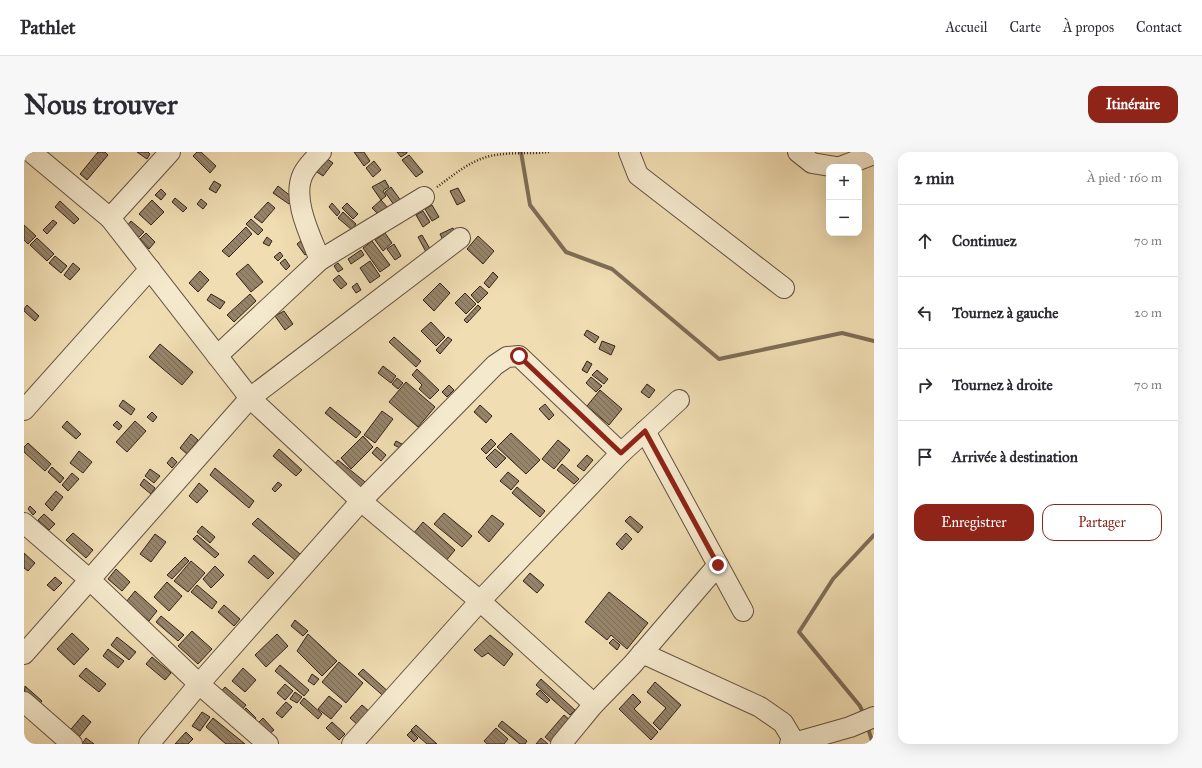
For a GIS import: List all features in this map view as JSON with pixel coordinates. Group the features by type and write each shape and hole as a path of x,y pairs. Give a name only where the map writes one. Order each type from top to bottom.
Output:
{"street":[{"path":"31,152 110,218 250,398 361,501 480,601 594,704"},
{"path":"110,218 170,152"},
{"path":"320,260 302,214 299,193 303,174 321,152"},
{"path":"629,152 638,175 784,288"},
{"path":"798,152 812,163 826,165"},
{"path":"848,164 874,154"},
{"path":"217,356 320,260 424,196"},
{"path":"24,654 250,398 460,238"},
{"path":"24,410 150,268"},
{"path":"149,744 199,684 361,501 495,365 507,356 519,356 621,453"},
{"path":"352,744 480,601 621,453 679,400"},
{"path":"645,431 743,611"},
{"path":"24,523 90,580 199,684 268,744"},
{"path":"561,744 579,735 594,704 642,653 718,565"},
{"path":"642,653 760,707 783,723 793,743 850,727 874,717"},
{"path":"24,702 72,744"}],"path":[{"path":"424,196 463,168 478,160 496,155 549,152"}],"building":[{"path":"98,152 105,152 108,155 87,180 80,174"},
{"path":"137,152 148,152 150,154 147,159"},
{"path":"197,152 201,152 216,166 210,173 193,156"},
{"path":"354,152 364,152 370,161 364,166"},
{"path":"397,152 407,152 407,153 401,157"},
{"path":"409,155 423,172 416,177 402,160"},
{"path":"326,158 333,163 323,176 317,172"},
{"path":"374,161 381,170 373,177 366,168"},
{"path":"385,180 389,187 383,191 386,196 381,200 372,187"},
{"path":"214,181 221,185 216,193 209,189"},
{"path":"278,186 293,198 289,204 273,193"},
{"path":"391,187 401,201 394,205 385,192"},
{"path":"458,188 465,201 457,205 450,191"},
{"path":"161,189 166,194 161,200 155,195"},
{"path":"175,198 187,208 183,212 172,202"},
{"path":"201,199 207,204 203,209 197,204"},
{"path":"152,200 164,212 151,225 139,214"},
{"path":"381,200 388,208 380,216 372,208"},
{"path":"60,201 79,219 74,224 55,207"},
{"path":"268,202 275,208 262,223 254,217"},
{"path":"332,203 340,212 337,216 329,207"},
{"path":"347,203 358,214 353,219 342,208"},
{"path":"432,205 439,217 432,221 425,209"},
{"path":"423,211 430,222 423,227 416,215"},
{"path":"343,212 356,224 352,230 338,218"},
{"path":"251,219 263,230 258,235 246,224"},
{"path":"53,220 57,223 47,234 43,230"},
{"path":"131,221 144,232 138,238 126,227"},
{"path":"24,225 36,236 28,244 24,240"},
{"path":"246,227 252,234 229,257 222,251"},
{"path":"453,228 457,236 444,242 440,234"},
{"path":"146,233 155,242 149,249 140,239"},
{"path":"385,233 392,243 383,251 375,240"},
{"path":"422,235 430,249 426,252 418,237"},
{"path":"478,236 494,251 483,264 467,249"},
{"path":"267,237 272,241 269,246 263,243"},
{"path":"37,238 54,254 47,261 30,245"},
{"path":"303,239 311,250 305,255 297,244"},
{"path":"372,241 390,265 380,272 363,248"},
{"path":"394,244 401,256 395,260 387,249"},
{"path":"361,250 364,255 351,264 348,259"},
{"path":"280,252 283,256 278,261 274,257"},
{"path":"55,256 67,266 61,273 49,263"},
{"path":"285,259 290,266 286,270 280,263"},
{"path":"370,261 380,276 370,283 360,268"},
{"path":"73,263 80,269 70,280 64,275"},
{"path":"338,263 343,269 338,272 334,266"},
{"path":"248,264 263,282 251,292 236,274"},
{"path":"200,271 209,280 198,292 189,283"},
{"path":"493,272 498,277 489,288 484,283"},
{"path":"339,275 347,284 341,289 333,280"},
{"path":"357,283 361,290 356,293 352,287"},
{"path":"440,283 450,293 434,311 423,300"},
{"path":"480,286 488,293 478,303 471,295"},
{"path":"465,293 476,304 466,314 455,303"},
{"path":"211,294 225,302 220,309 207,300"},
{"path":"250,294 256,301 234,322 227,315"},
{"path":"27,305 39,316 35,321 24,311"},
{"path":"478,305 481,308 467,323 464,320"},
{"path":"284,311 293,324 285,330 275,316"},
{"path":"431,322 445,337 436,346 421,331"},
{"path":"587,330 599,337 595,343 584,335"},
{"path":"394,337 421,361 416,367 389,342"},
{"path":"448,337 452,340 440,354 436,350"},
{"path":"602,341 615,346 611,355 599,349"},
{"path":"160,344 193,372 182,385 149,357"},
{"path":"587,361 592,364 587,373 582,370"},
{"path":"383,366 396,376 391,383 378,373"},
{"path":"417,369 439,390 430,399 419,389 422,385 412,375"},
{"path":"597,370 608,379 604,384 592,375"},
{"path":"591,377 602,386 596,392 586,383"},
{"path":"397,378 403,383 398,389 392,384"},
{"path":"406,382 435,407 418,427 389,402"},
{"path":"647,384 655,390 649,398 641,392"},
{"path":"449,385 454,390 447,397 442,392"},
{"path":"600,390 622,409 609,425 587,406"},
{"path":"123,400 135,409 131,415 119,406"},
{"path":"545,404 554,415 549,420 539,409"},
{"path":"480,405 492,416 486,423 474,412"},
{"path":"330,407 361,432 356,438 325,413"},
{"path":"382,411 393,419 375,443 364,435"},
{"path":"152,412 157,417 153,422 147,417"},
{"path":"67,421 81,434 76,439 62,427"},
{"path":"117,421 122,426 119,430 113,425"},
{"path":"135,421 146,431 127,452 116,442"},
{"path":"511,433 540,460 526,474 497,447"},
{"path":"191,434 198,440 187,454 180,448"},
{"path":"363,436 373,447 351,469 341,458"},
{"path":"491,439 496,444 486,454 481,449"},
{"path":"558,440 570,450 554,469 542,459"},
{"path":"396,441 406,446 404,450 394,445"},
{"path":"28,443 51,464 45,471 24,452 24,447"},
{"path":"377,447 386,455 381,461 372,453"},
{"path":"279,449 302,470 296,476 273,456"},
{"path":"495,449 506,458 496,468 486,458"},
{"path":"79,451 92,462 83,473 70,463"},
{"path":"587,455 593,460 584,471 577,466"},
{"path":"172,457 177,462 172,468 167,463"},
{"path":"338,460 370,486 365,491 334,465"},
{"path":"562,464 579,479 574,484 557,470"},
{"path":"52,467 64,478 60,483 48,472"},
{"path":"215,468 254,501 249,508 210,475"},
{"path":"150,469 160,476 154,483 145,476"},
{"path":"508,472 519,481 511,490 500,481"},
{"path":"72,473 79,479 68,491 62,485"},
{"path":"144,479 155,488 151,494 140,485"},
{"path":"278,482 282,485 275,492 272,489"},
{"path":"199,483 208,491 197,503 189,496"},
{"path":"517,487 545,511 540,517 512,493"},
{"path":"56,491 63,497 52,511 45,504"},
{"path":"30,506 36,512 33,515 28,509"},
{"path":"444,513 472,536 462,547 434,524"},
{"path":"44,514 55,524 49,530 38,520"},
{"path":"492,515 504,524 489,542 478,532"},
{"path":"630,516 643,527 638,533 625,521"},
{"path":"258,518 300,554 295,560 252,524"},
{"path":"423,522 455,550 445,562 413,534"},
{"path":"202,526 215,537 210,543 197,532"},
{"path":"73,533 93,550 86,558 66,540"},
{"path":"626,533 632,539 622,550 616,544"},
{"path":"155,534 166,542 151,562 140,554"},
{"path":"197,535 219,554 215,558 193,539"},
{"path":"24,553 35,563 28,571 24,568"},
{"path":"254,555 274,573 268,579 248,562"},
{"path":"185,557 189,561 172,579 167,575"},
{"path":"191,561 205,573 188,592 174,581"},
{"path":"215,566 224,575 211,588 203,579"},
{"path":"116,569 130,582 122,591 108,579"},
{"path":"530,573 544,585 537,593 523,581"},
{"path":"55,577 62,583 54,591 47,585"},
{"path":"167,582 182,596 169,611 154,597"},
{"path":"197,585 217,602 212,609 191,592"},
{"path":"135,591 157,611 149,621 126,602"},
{"path":"609,592 648,623 627,649 611,635 607,640 585,622"},
{"path":"224,605 240,619 234,626 218,612"},
{"path":"161,616 184,635 178,641 156,622"},
{"path":"295,620 308,631 303,636 291,626"},
{"path":"192,631 212,649 198,664 178,646"},
{"path":"72,633 89,649 74,665 57,649"},
{"path":"277,634 288,646 266,667 255,655"},
{"path":"308,634 337,661 322,676 297,651"},
{"path":"490,635 513,654 504,666 488,653 482,657 474,650"},
{"path":"117,637 136,652 129,660 111,645"},
{"path":"613,639 620,645 617,650 609,643"},
{"path":"108,649 124,661 118,668 103,656"},
{"path":"152,657 171,673 165,680 146,664"},
{"path":"339,662 363,683 346,703 322,682"},
{"path":"280,665 309,690 304,696 275,671"},
{"path":"86,668 106,684 99,692 79,676"},
{"path":"243,668 256,680 245,692 232,681"},
{"path":"363,669 391,694 387,699 358,674"},
{"path":"312,674 319,679 314,685 308,681"},
{"path":"541,679 575,710 570,715 536,685"},
{"path":"655,682 681,705 660,730 653,723 666,708 647,692"},
{"path":"285,684 293,691 285,700 277,693"},
{"path":"25,686 42,701 36,708 24,698"},
{"path":"225,687 246,705 240,712 219,694"},
{"path":"540,690 550,700 547,703 536,694"},
{"path":"295,692 302,697 297,703 290,699"},
{"path":"633,694 641,702 634,709 658,732 651,740 619,709"},
{"path":"329,696 342,706 331,719 318,709"},
{"path":"304,698 322,714 318,719 300,703"},
{"path":"286,702 292,707 282,718 276,713"},
{"path":"362,705 370,712 358,725 350,718"},
{"path":"246,708 256,718 253,722 242,712"},
{"path":"202,712 210,717 200,731 192,726"},
{"path":"83,715 91,722 75,742 66,735"},
{"path":"564,715 571,721 552,743 545,737"},
{"path":"213,718 245,744 226,744 206,727"},
{"path":"263,718 274,730 267,736 256,725"},
{"path":"502,721 527,741 525,744 520,744 498,726"},
{"path":"332,722 345,734 339,740 326,728"},
{"path":"416,725 437,744 427,744 411,730"},
{"path":"496,728 508,739 504,744 487,744 484,741"},
{"path":"411,731 418,738 414,742 407,735"},
{"path":"186,732 193,739 188,744 175,744"},
{"path":"86,738 94,744 82,744"},
{"path":"541,738 548,744 536,744"}],"waterway":[{"path":"521,152 530,205 566,252 612,269 719,359 842,333 874,341"},
{"path":"864,715 860,706 799,632 833,579 874,535"},
{"path":"867,725 873,744"}],"route":[{"path":"519,356 621,453 645,431 718,565"}]}
